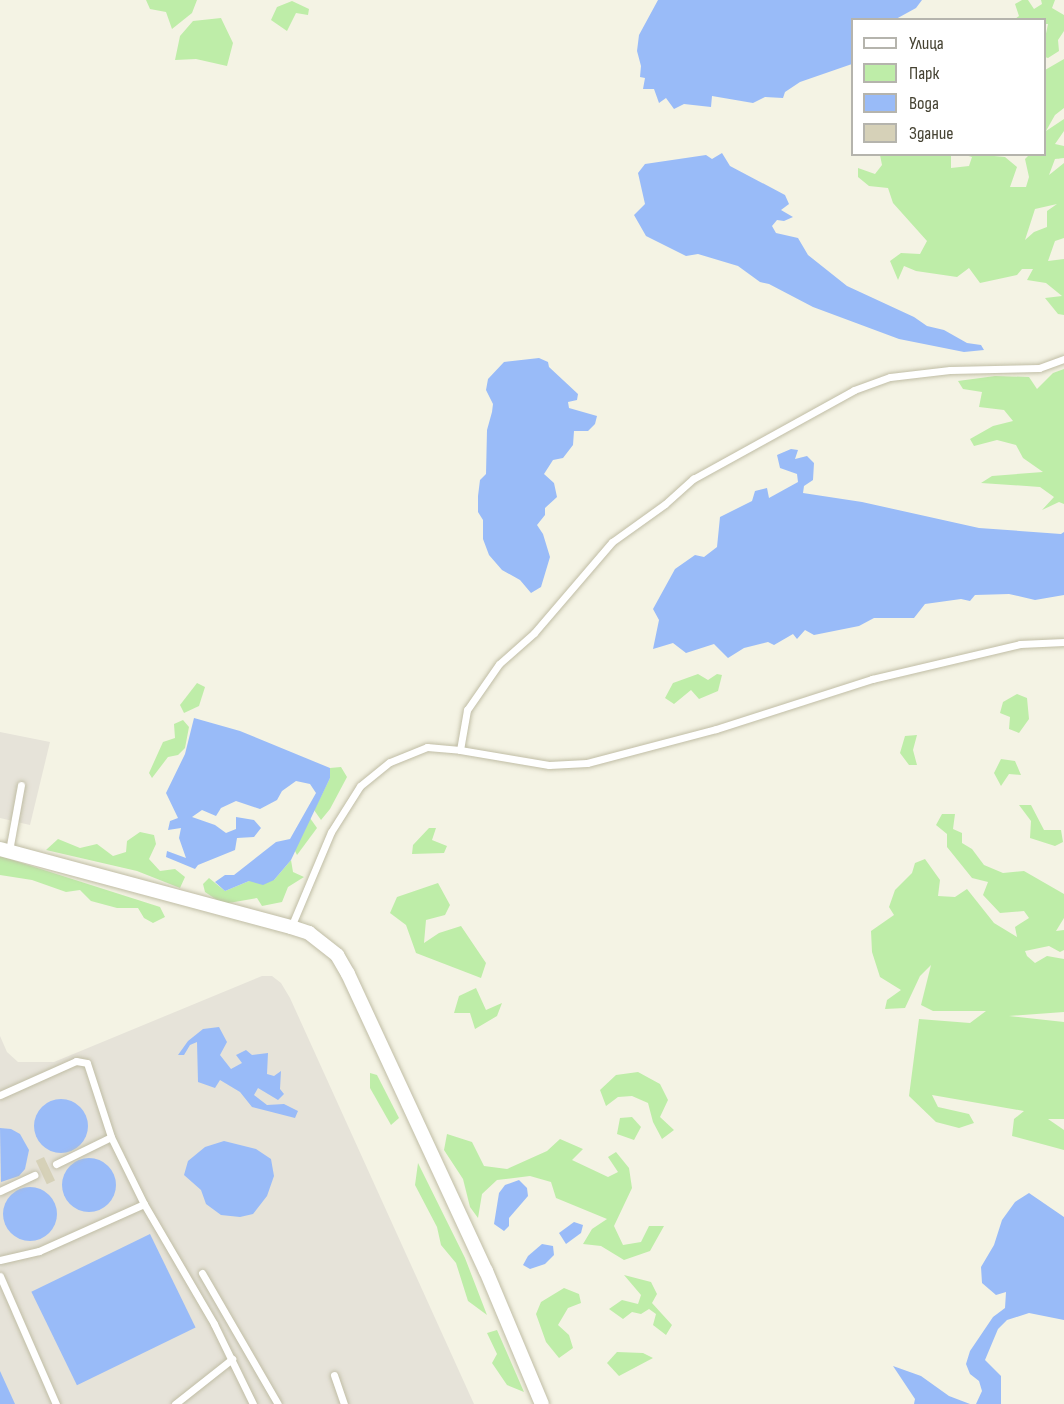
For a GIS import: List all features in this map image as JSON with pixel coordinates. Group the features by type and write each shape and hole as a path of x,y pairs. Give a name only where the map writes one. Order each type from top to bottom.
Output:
{"street":[{"path":"5,850 291,927 309,933 336,955 348,974 486,1271 543,1404"}],"lane":[{"path":"460,750 467,710 499,664 534,633 612,542 665,504 693,479 854,390 890,377 950,370 1039,368 1064,359"},
{"path":"291,927 331,832 360,786 390,762 427,747 460,750 549,765 587,764 717,729 872,678 1020,644 1064,642"},
{"path":"5,850 21,784"},
{"path":"0,1095 76,1060 87,1063 111,1137 144,1204 232,1359 253,1404"},
{"path":"56,1164 111,1137"},
{"path":"0,1191 35,1175"},
{"path":"0,1260 39,1251 144,1204"},
{"path":"202,1273 278,1404"},
{"path":"0,1276 56,1404"},
{"path":"175,1404 232,1359"},
{"path":"334,1376 344,1404"}],"shaded area":[{"path":"0,732 50,742 30,825 0,818"},
{"path":"262,976 272,976 281,983 290,998 474,1404 0,1404 0,1036 7,1052 18,1062 54,1062"}],"green space":[{"path":"146,0 197,0 192,13 172,29 166,12 150,9"},
{"path":"1028,0 1034,9 1042,4 1041,0 1055,0 1052,8 1064,15 1064,31 1058,40 1059,51 1046,57 1048,24 1046,24 1046,18 1016,18 1019,16 1015,4"},
{"path":"292,1 309,9 308,15 296,13 287,31 271,20 277,7"},
{"path":"221,18 233,43 227,66 196,59 175,60 180,36 193,21"},
{"path":"1064,59 1064,108 1055,115 1046,131 1046,69"},
{"path":"1064,119 1064,131 1055,144 1064,146 1064,158 1055,159 1049,175 1064,163 1064,238 1055,241 1048,261 1064,259 1064,315 1058,314 1045,298 1062,296 1046,283 1027,280 1033,269 1022,269 1017,275 980,283 969,268 957,277 916,271 904,266 898,280 890,261 901,253 920,254 927,241 893,203 888,188 869,186 858,177 858,168 875,174 882,165 880,156 951,156 951,168 969,166 972,157 968,156 1005,157 1017,167 1010,187 1026,187 1029,177 1025,159 1028,156 1046,156 1046,131","holes":["1057,204 1047,211 1047,227 1034,232 1025,240 1035,209"]},
{"path":"1064,369 1064,504 1059,502 1042,510 1054,497 1040,487 981,483 992,476 1043,472 1023,458 1016,445 997,440 974,446 970,439 993,426 1013,421 1004,410 979,407 982,392 963,389 958,381 995,376 1029,377 1037,389 1053,373"},
{"path":"698,674 708,680 717,674 722,675 718,691 699,699 691,690 674,704 665,698 673,683"},
{"path":"197,683 205,687 199,706 184,713 180,705"},
{"path":"1017,694 1027,698 1029,719 1019,733 1009,729 1010,717 1000,713 1003,702"},
{"path":"183,720 189,727 185,748 178,755 168,757 152,778 149,773 163,742 175,738 174,724"},
{"path":"917,735 913,750 917,765 909,765 900,753 905,736"},
{"path":"1001,759 1015,761 1021,775 1009,774 1001,786 994,773"},
{"path":"341,767 347,777 330,809 321,820 314,810 330,778 330,768"},
{"path":"1019,805 1031,805 1044,830 1061,830 1063,842 1055,846 1030,838 1031,821"},
{"path":"942,814 955,814 953,829 962,833 962,843 972,849 984,865 1003,873 1024,871 1064,894 1064,918 1056,931 1064,930 1064,950 1060,952 1049,946 1025,951 1035,963 1047,956 1064,959 1064,1012 1009,1016 1064,1022 1064,1119 1048,1119 1064,1130 1064,1150 1012,1136 1014,1119 1024,1111 932,1095 938,1107 969,1114 974,1123 959,1128 936,1122 909,1096 919,1019 970,1023 986,1011 933,1011 921,1005 931,965 920,976 905,1008 885,1009 887,1000 901,990 880,977 872,952 871,931 894,915 889,907 895,890 912,873 915,863 925,859 940,880 938,896 955,897 967,889 994,923 1017,937 1015,927 1029,918 1024,911 1000,913 983,895 988,882 972,878 947,847 947,834 936,825"},
{"path":"310,818 317,828 297,855 294,849"},
{"path":"429,828 436,828 432,840 447,846 444,853 412,854 413,845"},
{"path":"140,832 154,835 156,844 149,859 160,871 175,869 185,877 180,888 137,871 46,850 58,839 80,848 97,844 113,856 126,852 127,841"},
{"path":"0,856 160,907 165,917 153,923 144,918 138,908 117,908 91,901 80,890 66,892 32,880 0,875"},
{"path":"291,860 293,872 304,877 288,887 282,902 262,906 257,898 223,904 205,892 203,884 209,878 225,891 249,881 274,880"},
{"path":"438,883 450,905 445,915 426,920 424,943 439,933 461,926 486,963 481,978 416,953 406,925 390,913 397,897"},
{"path":"476,988 486,1010 502,1003 497,1016 475,1029 470,1013 454,1013 459,996"},
{"path":"638,1072 660,1084 668,1100 660,1117 674,1130 662,1139 653,1122 648,1103 632,1096 618,1097 606,1106 600,1090 616,1075"},
{"path":"370,1073 377,1075 399,1118 391,1125 370,1088"},
{"path":"632,1117 641,1127 634,1140 617,1134 620,1118"},
{"path":"447,1134 472,1142 484,1166 507,1169 547,1151 560,1139 583,1149 572,1160 608,1177 618,1172 608,1157 616,1152 629,1168 632,1188 614,1226 623,1245 641,1242 649,1226 664,1226 650,1251 624,1260 601,1246 583,1244 592,1229 607,1219 556,1198 551,1182 530,1176 497,1180 482,1194 478,1218 470,1207 463,1179 444,1150"},
{"path":"418,1163 465,1258 487,1315 468,1301 456,1263 441,1245 437,1227 415,1185"},
{"path":"624,1275 651,1282 657,1294 652,1303 672,1325 666,1335 653,1325 656,1314 649,1309 641,1314 632,1312 623,1319 609,1309 622,1300 638,1304 641,1295"},
{"path":"564,1288 579,1294 581,1303 568,1308 558,1325 569,1335 573,1348 559,1358 546,1342 536,1314 541,1302"},
{"path":"497,1330 524,1392 507,1385 492,1363 497,1354 487,1333"},
{"path":"617,1352 643,1353 653,1358 619,1376 607,1363"}],"water":[{"path":"658,0 922,0 916,8 898,18 851,18 851,64 800,82 785,92 783,98 765,97 753,103 712,96 711,107 684,104 674,109 666,98 659,103 654,89 643,89 645,78 640,77 641,66 637,51 639,35"},
{"path":"722,153 730,166 785,195 789,204 781,210 793,217 784,221 777,220 772,226 776,233 798,238 808,255 847,286 914,317 927,326 944,330 967,343 981,345 984,350 964,352 899,339 813,307 769,284 760,282 738,266 698,254 686,256 646,236 634,215 645,204 638,173 645,164 706,155 712,159"},
{"path":"539,358 548,362 549,367 578,394 577,400 568,402 569,408 597,416 595,424 588,431 574,431 573,445 563,458 553,460 544,474 554,483 557,497 545,508 545,515 537,525 543,534 550,557 541,587 531,593 520,580 502,570 489,555 483,539 483,520 478,512 478,496 480,480 486,474 487,430 493,404 486,390 488,379 504,362"},
{"path":"791,449 798,450 795,459 807,456 814,463 813,480 804,486 803,493 862,502 979,528 1061,534 1064,532 1064,595 1035,600 1009,594 975,595 970,601 961,599 925,604 914,618 874,618 859,626 814,635 805,630 797,639 793,634 774,645 768,642 744,648 728,658 714,644 686,653 673,643 653,649 659,620 653,609 675,569 695,555 704,557 717,547 720,517 752,501 755,491 767,488 769,498 798,482 797,474 780,468 777,455"},
{"path":"194,718 240,731 330,768 330,778 291,860 274,880 263,885 249,881 225,891 215,882 225,875 234,875 276,842 290,839 316,793 310,784 296,781 282,791 277,800 260,809 236,801 221,808 216,816 202,810 192,817 215,825 226,833 236,829 236,817 254,820 261,828 254,837 237,838 235,850 198,865 195,869 166,857 167,851 186,858 179,838 181,828 168,830 170,821 178,818 166,793 185,754"},
{"path":"219,1027 227,1042 220,1055 231,1069 242,1063 236,1055 246,1050 252,1055 268,1053 267,1074 274,1076 281,1071 280,1089 284,1094 278,1100 258,1088 254,1095 267,1105 284,1104 298,1111 295,1118 252,1107 240,1092 220,1080 215,1088 198,1082 197,1042 190,1045 184,1055 178,1055 188,1041 203,1029"},
{"path":"56,1099 66,1099 80,1107 86,1116 88,1126 86,1136 80,1145 66,1153 56,1153 39,1141 34,1131 34,1121 46,1104"},
{"path":"0,1128 11,1129 20,1134 29,1150 25,1169 19,1176 1,1182"},
{"path":"224,1141 256,1149 271,1159 274,1176 267,1196 253,1214 240,1217 221,1215 206,1204 201,1190 184,1175 188,1161 205,1147"},
{"path":"84,1158 94,1158 108,1166 114,1175 116,1185 114,1195 108,1204 94,1212 84,1212 67,1200 62,1190 62,1180 74,1163"},
{"path":"519,1180 527,1188 528,1196 509,1218 509,1226 504,1231 494,1224 499,1193 505,1185"},
{"path":"25,1187 35,1187 49,1195 55,1204 57,1214 55,1224 49,1233 35,1241 25,1241 8,1229 3,1219 3,1209 15,1192"},
{"path":"1029,1193 1064,1217 1064,1320 1029,1313 1007,1320 998,1329 985,1360 1001,1376 1001,1404 976,1404 982,1391 979,1381 970,1374 966,1364 970,1351 993,1317 1005,1308 1006,1292 996,1295 982,1283 981,1267 994,1245 1002,1220 1015,1202"},
{"path":"574,1222 583,1225 581,1233 566,1244 559,1233"},
{"path":"150,1234 196,1327 77,1385 31,1292"},
{"path":"542,1244 553,1246 554,1255 545,1264 530,1269 523,1265 528,1256"},
{"path":"893,1366 921,1376 949,1396 970,1404 914,1404 915,1399"},
{"path":"0,1371 15,1404 0,1404"}],"building":[{"path":"44,1157 55,1181 47,1184 36,1161"}]}
